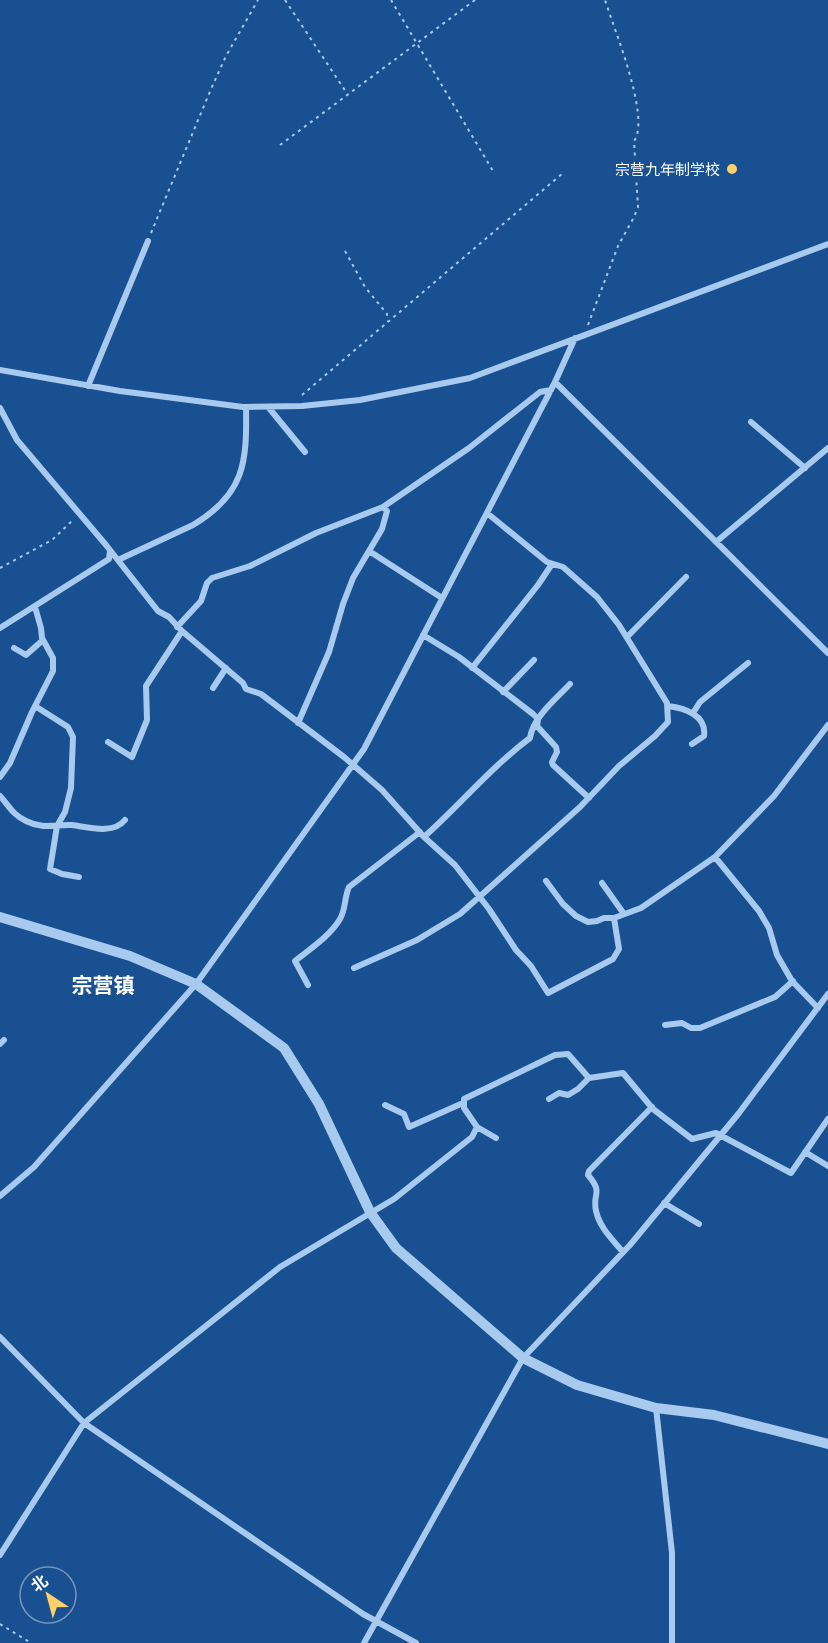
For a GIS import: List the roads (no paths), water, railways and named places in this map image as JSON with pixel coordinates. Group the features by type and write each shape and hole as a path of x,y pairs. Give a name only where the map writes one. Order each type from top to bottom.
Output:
{"street":[{"path":"88,386 148,241"},
{"path":"0,370 88,386 246,407 288,407 360,400 470,378 828,244"},
{"path":"0,1196 34,1167 196,984 364,749 551,390 575,339"},
{"path":"555,382 828,653"},
{"path":"108,742 132,757 147,720 146,686 180,629 201,601 207,583 212,578 250,566 316,533 383,507 469,448 540,392 551,390"},
{"path":"118,560 193,525 210,513 230,493 243,465 246,407"},
{"path":"0,408 18,440 158,611 169,617 243,683 246,689 261,694 344,757 382,790 422,835 455,865 549,993 613,959 619,950 614,918"},
{"path":"269,408 305,452"},
{"path":"751,422 805,468"},
{"path":"716,542 828,448"},
{"path":"298,723 329,651 353,578 382,529 387,511 383,507"},
{"path":"354,968 417,940 460,914 589,798 619,766 668,722 668,706 627,637 597,597 563,567 547,562 487,513"},
{"path":"0,628 109,559 110,550"},
{"path":"369,551 442,598"},
{"path":"472,668 552,564"},
{"path":"627,637 686,577"},
{"path":"0,777 10,763 53,671 53,658 42,640 35,607"},
{"path":"423,635 472,668 538,719"},
{"path":"14,648 26,655 42,640"},
{"path":"502,692 534,660"},
{"path":"693,713 700,702 748,663"},
{"path":"213,688 226,668"},
{"path":"308,985 295,961 314,946 339,920 344,910 345,895 349,887 451,813 497,764 530,738 531,729 538,719 570,684"},
{"path":"35,706 68,727 73,738 71,788 65,812 57,826 50,869 79,877"},
{"path":"668,706 683,708 700,720 705,731 704,736 692,744"},
{"path":"538,719 537,726 556,747 557,753 552,762 553,765 589,798"},
{"path":"546,881 563,904 576,916 588,922 614,918 641,908 715,857 774,796 828,725"},
{"path":"0,796 14,814 29,823 46,828 72,825 91,830 122,824 125,820"},
{"path":"715,857 759,911 769,928 777,956 793,981 818,1008"},
{"path":"602,883 624,914"},
{"path":"0,917 130,956 196,984 284,1048 319,1104 370,1212 396,1248 523,1358 577,1385 656,1408 714,1415 828,1444"},
{"path":"665,1025 682,1023 691,1028 700,1028 775,997 793,981"},
{"path":"364,1643 523,1358 623,1252 720,1136 828,994"},
{"path":"385,1105 404,1114 410,1127 561,1054 568,1054 589,1078"},
{"path":"549,1099 559,1093 568,1095 589,1078 623,1073 652,1107 692,1139 716,1133 791,1173 828,1119"},
{"path":"463,1103 477,1127 496,1138"},
{"path":"623,1252 604,1230 599,1219 595,1208 597,1185 588,1175 589,1171 652,1107"},
{"path":"0,1554 84,1423 280,1267 394,1199 462,1146 472,1137 477,1127"},
{"path":"805,1152 828,1166"},
{"path":"664,1203 681,1211 699,1224"},
{"path":"0,1337 84,1423 376,1622 416,1643"},
{"path":"656,1408 672,1553 672,1643"}],"place":[{"name":"宗营九年制学校","path":"732,169"}],"district":[{"name":"宗营镇","path":"103,985"}]}
